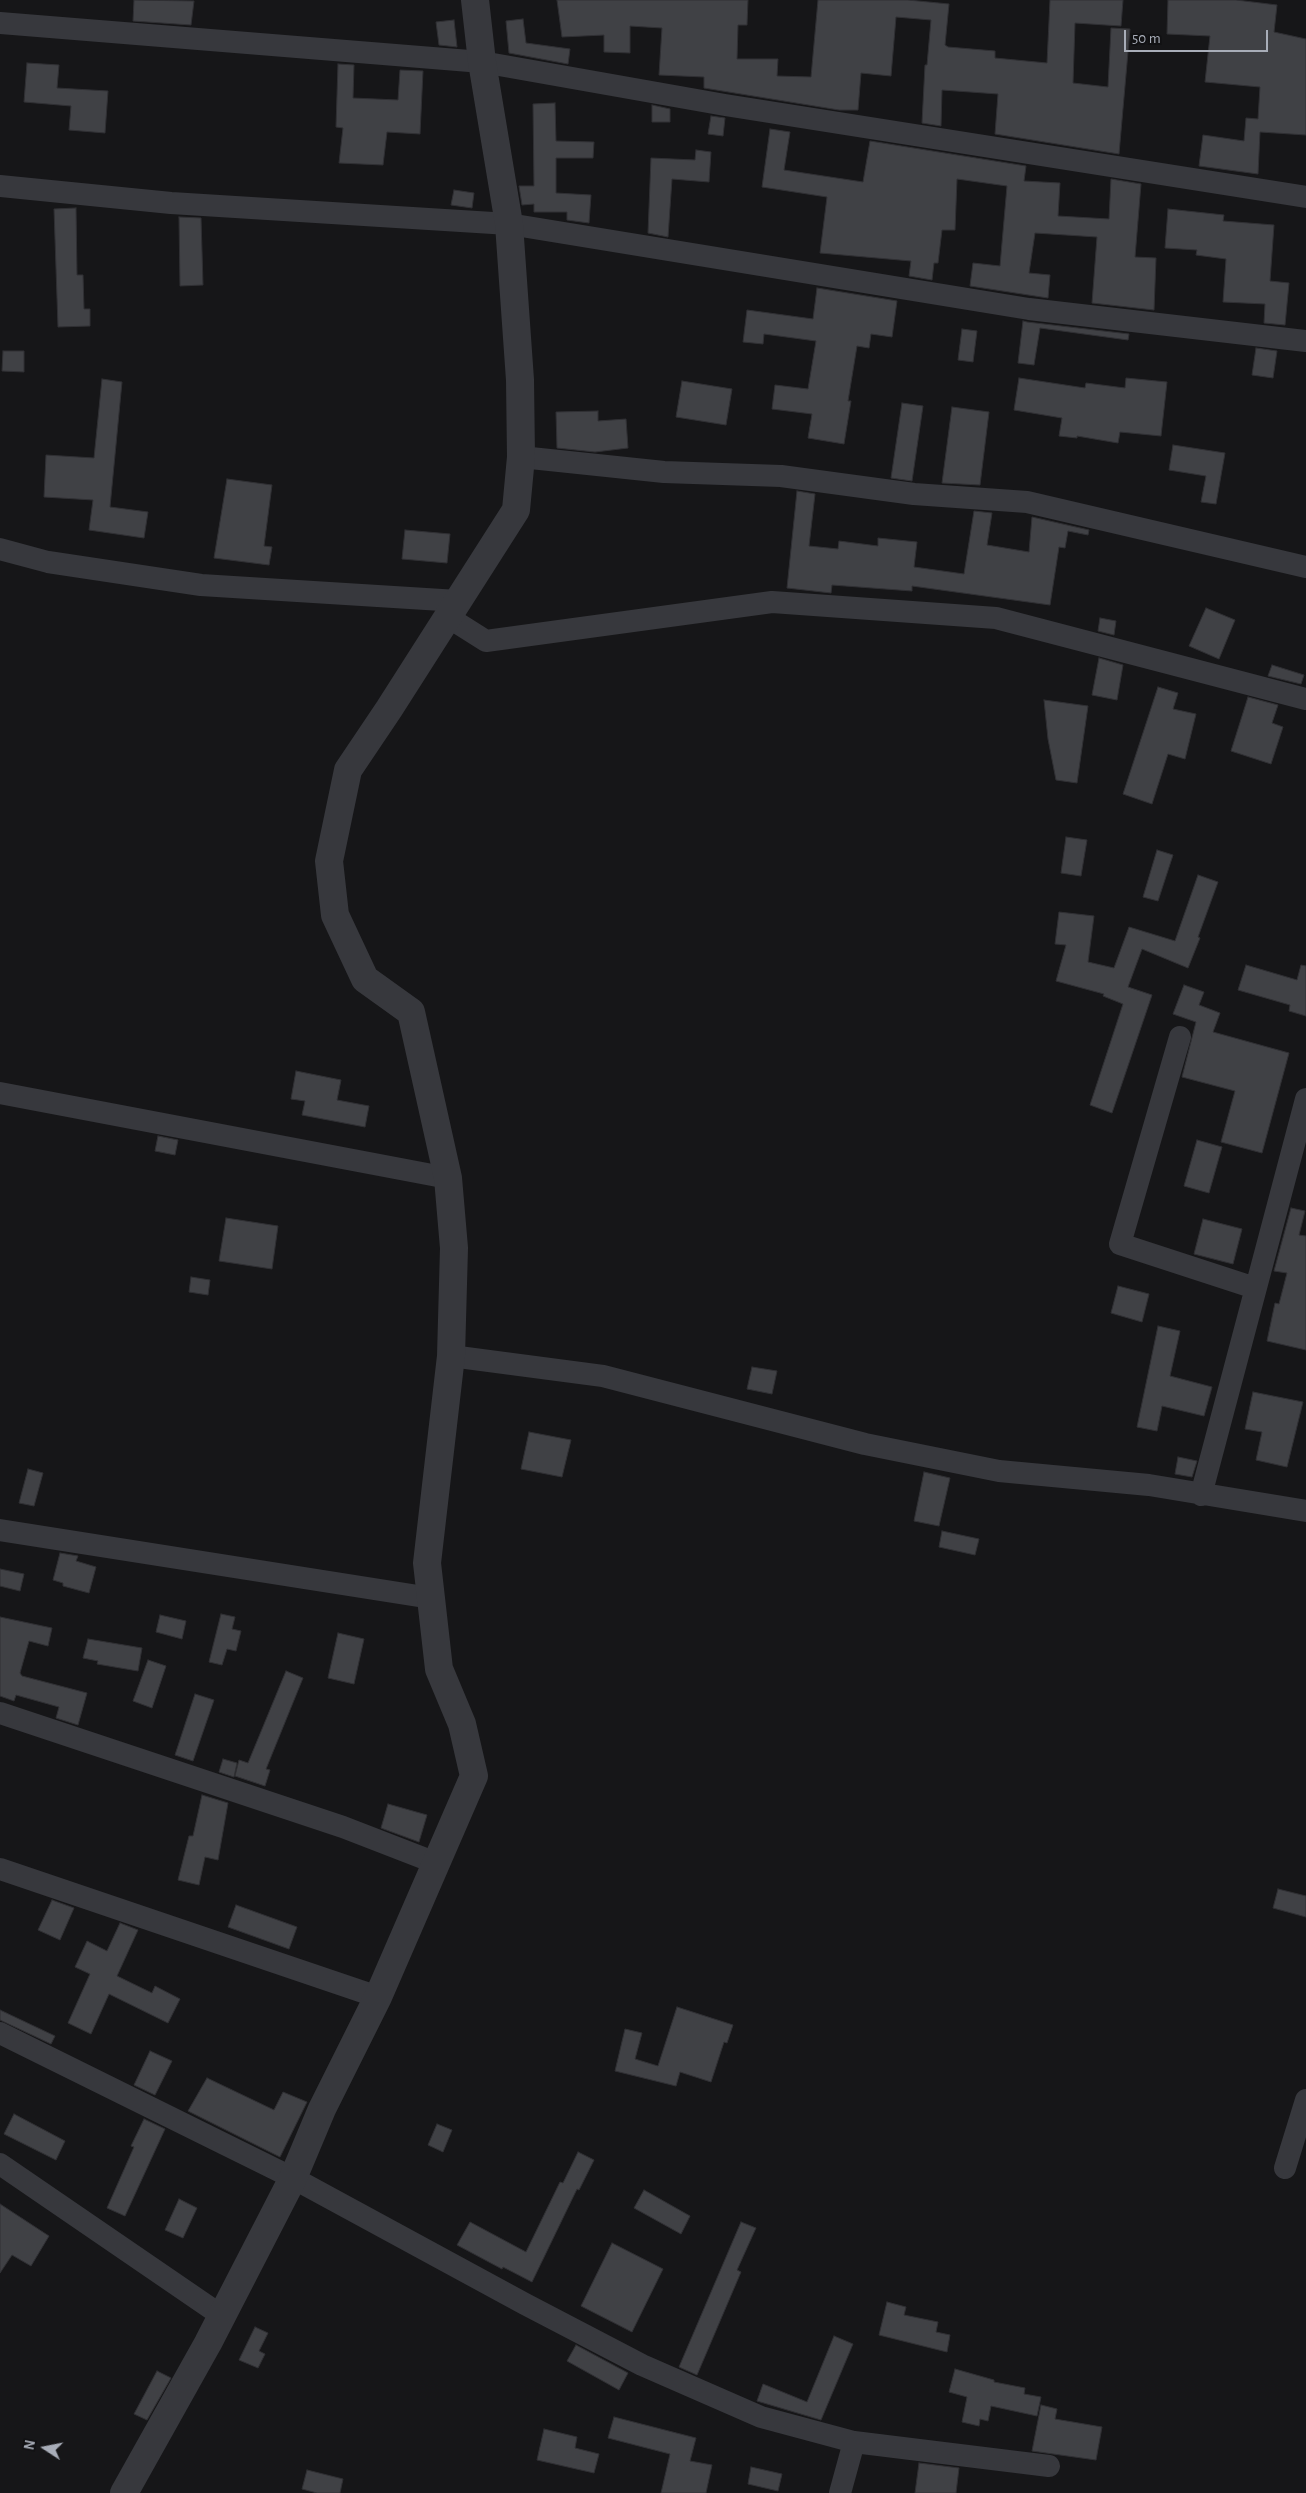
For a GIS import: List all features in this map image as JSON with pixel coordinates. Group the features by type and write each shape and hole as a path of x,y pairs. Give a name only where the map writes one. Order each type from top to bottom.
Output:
{"street":[{"path":"124,2493 222,2316 293,2178 322,2109 378,1997 474,1776 462,1724 439,1669 427,1563 451,1356 454,1248 448,1178 411,1012 365,979 335,915 328,861 348,770 516,510 521,457 520,380 509,224 482,62 475,0"},
{"path":"0,23 482,62 725,106 1306,197"},
{"path":"0,186 171,203 509,224 1029,309 1306,341"},
{"path":"521,457 664,472 781,476 914,494 1027,502 1306,567"},
{"path":"0,549 48,562 202,585 453,609 486,641 772,602 996,618 1306,699"},
{"path":"1180,1037 1120,1244 1255,1288"},
{"path":"0,1093 448,1178"},
{"path":"1201,1495 1306,1099"},
{"path":"451,1356 603,1376 865,1444 999,1471 1149,1485 1306,1511"},
{"path":"0,1530 431,1598"},
{"path":"0,1713 343,1827 436,1864"},
{"path":"0,1869 378,1997"},
{"path":"0,2033 293,2178 525,2304 642,2364 761,2417 854,2442 1049,2466"},
{"path":"1285,2168 1306,2100"},
{"path":"0,2164 222,2316"},
{"path":"840,2493 854,2442"}],"building":[{"path":"134,0 194,1 191,25 133,21"},
{"path":"557,0 748,0 747,25 738,25 737,59 778,59 777,76 811,77 818,0 908,0 949,4 945,45 948,47 995,51 995,58 1047,63 1050,0 1123,0 1121,26 1075,23 1073,83 1108,87 1111,28 1130,29 1119,154 995,134 998,94 942,90 941,126 922,123 925,65 927,65 931,20 896,17 891,76 861,73 858,110 839,110 704,88 704,77 659,75 662,28 630,26 630,53 604,52 604,35 562,37"},
{"path":"1168,0 1236,0 1277,5 1274,32 1306,39 1306,135 1260,132 1258,174 1199,166 1203,135 1244,141 1246,118 1258,119 1260,87 1205,82 1210,36 1167,34"},
{"path":"523,19 526,43 570,49 568,64 509,53 506,21"},
{"path":"454,20 457,47 439,45 436,22"},
{"path":"27,63 59,65 57,88 108,91 105,133 69,130 71,106 24,102"},
{"path":"338,64 354,65 353,98 398,100 400,70 423,71 420,134 387,132 383,165 339,163 343,128 336,127"},
{"path":"555,103 556,141 594,142 593,158 556,158 556,193 591,195 589,223 567,220 567,212 534,212 534,204 522,205 519,186 534,186 533,104"},
{"path":"652,105 670,109 670,122 652,122"},
{"path":"711,116 725,118 723,136 708,134"},
{"path":"770,129 790,132 784,170 863,182 870,141 1026,166 1024,181 1060,183 1058,216 1109,219 1111,179 1141,184 1135,257 1156,258 1154,310 1092,303 1097,237 1035,233 1029,273 1050,275 1048,298 970,286 973,263 1000,266 1007,186 957,179 955,230 942,230 938,263 934,263 932,280 909,276 911,261 820,253 827,197 762,187"},
{"path":"696,150 711,152 709,182 672,179 668,237 648,233 651,158 695,160"},
{"path":"454,190 474,193 472,208 451,205"},
{"path":"76,208 77,275 83,275 84,309 90,309 90,326 58,327 54,209"},
{"path":"1168,209 1224,215 1223,221 1274,225 1270,281 1289,283 1285,325 1264,323 1265,304 1223,302 1226,259 1196,255 1197,250 1165,248"},
{"path":"179,217 201,218 203,285 180,286"},
{"path":"817,288 897,301 892,337 871,334 869,348 857,346 848,401 851,401 844,444 808,438 812,414 772,409 775,385 808,389 816,341 764,334 763,344 743,342 747,310 813,319"},
{"path":"1023,321 1129,334 1128,340 1040,328 1034,365 1018,363"},
{"path":"962,329 977,331 973,362 958,360"},
{"path":"1256,348 1277,351 1273,378 1252,375"},
{"path":"3,351 24,351 24,372 2,371"},
{"path":"1019,378 1085,388 1086,383 1125,388 1126,378 1167,382 1161,436 1120,432 1118,443 1077,436 1077,438 1059,436 1062,418 1014,410"},
{"path":"102,379 122,382 110,507 148,512 144,538 89,530 93,500 44,497 46,455 94,458"},
{"path":"682,381 732,389 726,425 676,417"},
{"path":"902,403 923,406 912,481 891,478"},
{"path":"952,407 989,412 980,485 942,483"},
{"path":"598,411 598,421 626,419 628,448 595,452 557,448 556,412"},
{"path":"1173,445 1225,453 1216,504 1201,502 1206,476 1169,470"},
{"path":"227,479 272,485 264,546 272,547 269,565 214,558"},
{"path":"797,491 815,494 809,546 838,549 839,541 878,546 878,538 917,542 914,567 964,574 974,511 992,513 987,545 1029,552 1032,517 1089,530 1088,535 1068,531 1065,548 1059,547 1050,605 912,586 912,591 832,585 831,593 787,588"},
{"path":"405,530 450,534 447,563 402,559"},
{"path":"1206,608 1235,620 1219,659 1189,646"},
{"path":"1100,618 1116,621 1114,635 1098,631"},
{"path":"1099,658 1123,665 1117,700 1092,695"},
{"path":"1272,665 1304,675 1301,684 1268,676"},
{"path":"1158,687 1178,693 1173,709 1196,714 1185,759 1168,754 1152,804 1123,794"},
{"path":"1248,697 1278,705 1272,723 1283,727 1271,764 1231,751"},
{"path":"1044,700 1088,706 1077,783 1056,780 1048,739"},
{"path":"1066,837 1087,840 1081,876 1061,873"},
{"path":"1157,850 1173,855 1158,901 1143,897"},
{"path":"1198,875 1218,882 1188,968 1142,949 1128,987 1152,995 1112,1113 1090,1105 1123,1004 1103,996 1104,994 1056,981 1066,945 1055,944 1059,912 1094,916 1088,962 1114,968 1129,927 1175,941"},
{"path":"1246,965 1297,980 1301,965 1306,966 1306,1016 1289,1011 1290,1005 1238,990"},
{"path":"1184,985 1204,992 1199,1005 1220,1013 1213,1032 1289,1053 1262,1153 1221,1142 1235,1091 1182,1077 1196,1022 1173,1014"},
{"path":"296,1071 341,1080 337,1100 369,1106 365,1127 302,1115 305,1101 291,1099"},
{"path":"158,1136 178,1140 175,1155 155,1151"},
{"path":"1197,1140 1222,1147 1209,1193 1184,1186"},
{"path":"1291,1208 1305,1211 1299,1235 1306,1236 1306,1350 1267,1341 1275,1303 1279,1304 1287,1273 1274,1271"},
{"path":"226,1218 278,1226 272,1269 219,1261"},
{"path":"1203,1219 1242,1229 1233,1264 1194,1254"},
{"path":"191,1277 210,1280 208,1295 189,1292"},
{"path":"1118,1286 1149,1294 1142,1322 1111,1313"},
{"path":"1158,1326 1180,1331 1170,1376 1212,1387 1204,1416 1162,1406 1157,1431 1137,1427"},
{"path":"752,1367 777,1371 772,1394 747,1389"},
{"path":"1253,1392 1303,1402 1287,1467 1256,1460 1262,1432 1245,1429"},
{"path":"529,1432 571,1440 562,1477 521,1469"},
{"path":"1178,1457 1197,1461 1192,1477 1175,1474"},
{"path":"28,1469 43,1473 34,1506 19,1503"},
{"path":"924,1472 950,1478 939,1526 914,1521"},
{"path":"942,1531 979,1539 975,1555 939,1547"},
{"path":"60,1553 78,1556 76,1561 96,1567 89,1593 63,1586 63,1583 53,1580"},
{"path":"0,1569 24,1574 20,1591 0,1586"},
{"path":"221,1614 235,1617 232,1629 241,1631 236,1651 227,1649 222,1665 209,1662"},
{"path":"160,1615 186,1621 182,1639 156,1632"},
{"path":"0,1617 52,1628 48,1646 29,1641 20,1673 22,1676 87,1693 78,1725 56,1718 59,1707 16,1695 14,1701 0,1696"},
{"path":"338,1633 364,1639 354,1684 328,1678"},
{"path":"88,1639 142,1648 138,1671 97,1664 98,1661 83,1658"},
{"path":"148,1660 166,1666 152,1708 133,1701"},
{"path":"286,1671 303,1678 266,1769 270,1770 265,1786 235,1776 239,1760 248,1763"},
{"path":"195,1694 214,1700 193,1761 175,1755"},
{"path":"223,1759 237,1763 234,1777 219,1772"},
{"path":"202,1795 228,1803 218,1860 205,1857 199,1885 178,1880 189,1836 193,1836"},
{"path":"388,1804 427,1815 419,1842 381,1828"},
{"path":"1278,1889 1306,1896 1306,1917 1273,1908"},
{"path":"52,1900 74,1908 60,1940 38,1930"},
{"path":"236,1905 297,1927 289,1949 228,1927"},
{"path":"120,1923 138,1930 117,1976 152,1993 155,1986 180,1999 168,2023 109,1994 91,2034 68,2023 90,1974 75,1967 87,1941 107,1951"},
{"path":"677,2007 733,2025 727,2043 724,2042 711,2082 680,2072 676,2086 615,2071 625,2029 642,2033 635,2059 658,2066"},
{"path":"0,2010 55,2036 51,2044 0,2020"},
{"path":"150,2051 172,2061 155,2095 134,2085"},
{"path":"207,2078 274,2110 283,2092 307,2102 280,2157 188,2111"},
{"path":"14,2114 65,2141 56,2160 4,2134"},
{"path":"144,2119 165,2129 125,2216 107,2208 134,2147 131,2146"},
{"path":"437,2124 452,2130 443,2152 428,2145"},
{"path":"578,2152 594,2160 579,2190 577,2189 532,2282 503,2267 502,2269 457,2245 470,2222 526,2252 560,2182 563,2183"},
{"path":"644,2190 690,2216 681,2234 634,2208"},
{"path":"179,2199 197,2208 183,2238 165,2230"},
{"path":"0,2204 49,2236 31,2266 12,2255 0,2273"},
{"path":"741,2222 756,2228 737,2270 741,2272 697,2375 679,2367"},
{"path":"612,2243 663,2269 632,2332 581,2306"},
{"path":"887,2302 906,2307 904,2315 938,2322 936,2332 950,2335 947,2352 879,2335"},
{"path":"255,2327 268,2333 259,2351 265,2354 258,2368 239,2360"},
{"path":"834,2336 853,2344 821,2420 757,2401 763,2384 807,2402"},
{"path":"576,2345 628,2373 619,2390 567,2361"},
{"path":"955,2369 994,2380 994,2382 1025,2388 1024,2394 1041,2397 1037,2416 991,2406 988,2421 980,2419 979,2426 962,2422 967,2397 949,2392"},
{"path":"157,2371 171,2378 147,2420 134,2414"},
{"path":"1041,2405 1057,2409 1055,2419 1102,2427 1096,2460 1032,2451"},
{"path":"614,2417 696,2438 690,2461 712,2465 706,2493 661,2493 670,2454 608,2438"},
{"path":"544,2429 577,2437 575,2448 599,2454 594,2473 537,2460"},
{"path":"919,2463 959,2468 956,2493 915,2493"},
{"path":"751,2467 782,2474 778,2491 748,2484"},
{"path":"307,2470 343,2479 340,2493 317,2493 302,2489"}]}
